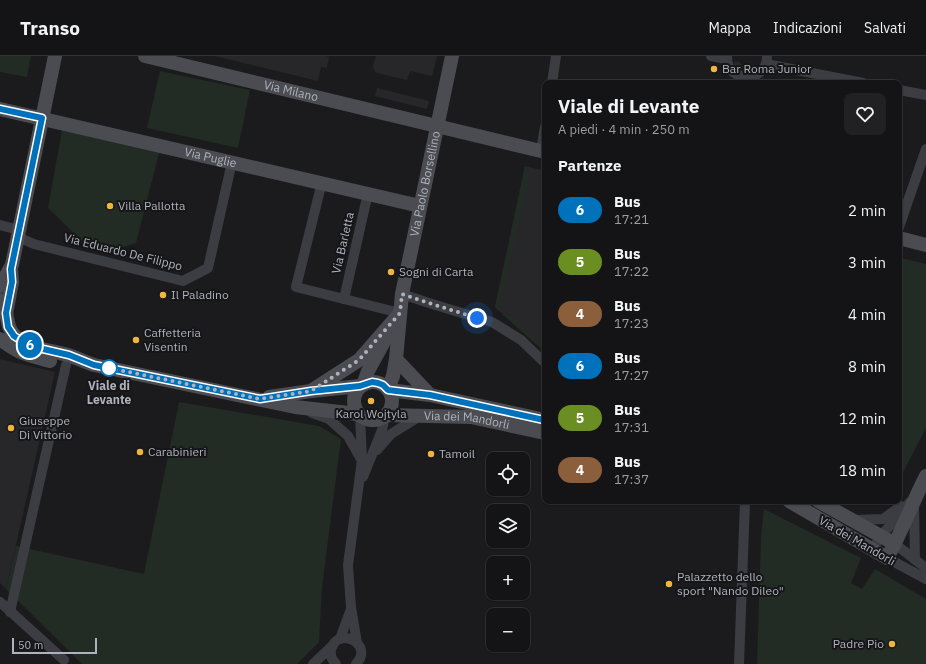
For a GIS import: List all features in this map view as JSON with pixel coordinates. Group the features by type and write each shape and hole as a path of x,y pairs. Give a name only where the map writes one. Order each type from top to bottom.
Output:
{"street":[{"path":"0,326 5,318 12,282 11,269 55,56"},
{"name":"Via Milano","path":"145,56 542,151"},
{"name":"Via Paolo Borsellino","path":"388,389 393,376 396,359 402,294 452,56"},
{"path":"552,80 556,56"},
{"path":"711,56 726,58 732,71 742,80 757,75 762,70 766,60 850,80"},
{"path":"902,91 926,95"},
{"name":"Via Puglie","path":"0,109 368,192 420,206"},
{"path":"902,218 926,148"},
{"name":"Via Eduardo De Filippo","path":"0,225 19,233 34,244 183,282 208,268 232,162"},
{"path":"322,182 296,287 400,313"},
{"name":"Via Barletta","path":"344,299 368,192"},
{"path":"902,239 926,245"},
{"path":"0,286 11,269"},
{"path":"402,294 492,322 520,340 542,360"},
{"path":"0,300 6,313 8,327 14,336 30,346 69,355 94,365 295,406 359,415"},
{"path":"386,416 375,421 365,419 354,409 353,403 356,391 362,385 368,371 400,313"},
{"path":"311,391 359,360 400,313"},
{"path":"0,339 11,348 26,355 66,365 94,365"},
{"path":"396,359 430,395"},
{"path":"10,612 66,365"},
{"path":"260,399 362,385 372,382 378,383 388,389 392,400 392,405 386,416 373,454 359,487"},
{"name":"Via dei Mandorli","path":"388,389 430,395 542,419"},
{"path":"295,406 329,419 348,436 362,460"},
{"path":"356,664 360,657 351,607 348,565 362,460 359,415"},
{"name":"Via dei Mandorli","path":"386,416 471,417 542,432"},
{"path":"373,454 391,434 420,416"},
{"path":"887,558 895,544 914,497 926,476"},
{"path":"854,520 883,519 914,497"},
{"path":"872,550 881,536 914,497"},
{"path":"914,497 915,560"},
{"path":"740,664 745,504"},
{"name":"Via dei Mandorli","path":"794,504 872,550 926,579"},
{"name":"Via dei Mandorli","path":"824,504 895,544 926,568"},
{"path":"0,602 64,660"},
{"path":"336,664 331,658 330,653 351,607"},
{"path":"313,664 336,642 349,638 359,647 366,664"}],"shaded area":[{"path":"0,56 31,56 27,77 0,72"},
{"path":"215,56 329,57 327,68 321,67 318,81"},
{"path":"376,56 437,56 432,76 410,71 407,80 377,73 373,66"},
{"path":"738,61 744,67 750,64 754,65 748,76 735,72 734,62"},
{"path":"160,71 250,90 238,148 147,128"},
{"path":"377,88 429,101 427,109 375,96"},
{"path":"62,130 159,153 136,243 116,249 84,243 48,208"},
{"path":"525,166 542,170 542,349 495,307"},
{"path":"525,166 530,174 499,311 495,307"},
{"path":"902,258 926,264 926,428 902,474"},
{"path":"502,314 510,315 542,344 542,349"},
{"path":"0,359 55,372 6,589 0,583"},
{"path":"179,402 319,426 341,439 322,587 319,642 297,664 82,664 6,589 16,546 144,574"},
{"path":"764,509 861,558 851,583 862,589 875,569 926,599 926,664 757,664 761,537"}],"bus line":[{"name":"6","path":"0,109 42,118 11,269 12,282 6,313 8,327 14,336 30,346 69,355 94,365 260,399 311,391 360,386 372,382 383,385 388,390 430,395 542,420"}],"place":[{"name":"Bar Roma Junior","path":"714,69"},
{"name":"Villa Pallotta","path":"110,206"},
{"name":"Sogni di Carta","path":"391,272"},
{"name":"Il Paladino","path":"163,295"},
{"name":"Caffetteria Visentin","path":"136,340"},
{"name":"Viale di Levante","path":"109,368"},
{"name":"Karol Wojtyla","path":"371,401"},
{"name":"Giuseppe Di Vittorio","path":"11,428"},
{"name":"Carabinieri","path":"140,452"},
{"name":"Tamoil","path":"431,454"},
{"name":"Palazzetto dello sport \"Nando Dileo\"","path":"669,584"},
{"name":"Padre Pio","path":"892,644"}],"route":[{"path":"109,368 260,399 311,391 359,360 400,313 402,294 477,318"}]}
